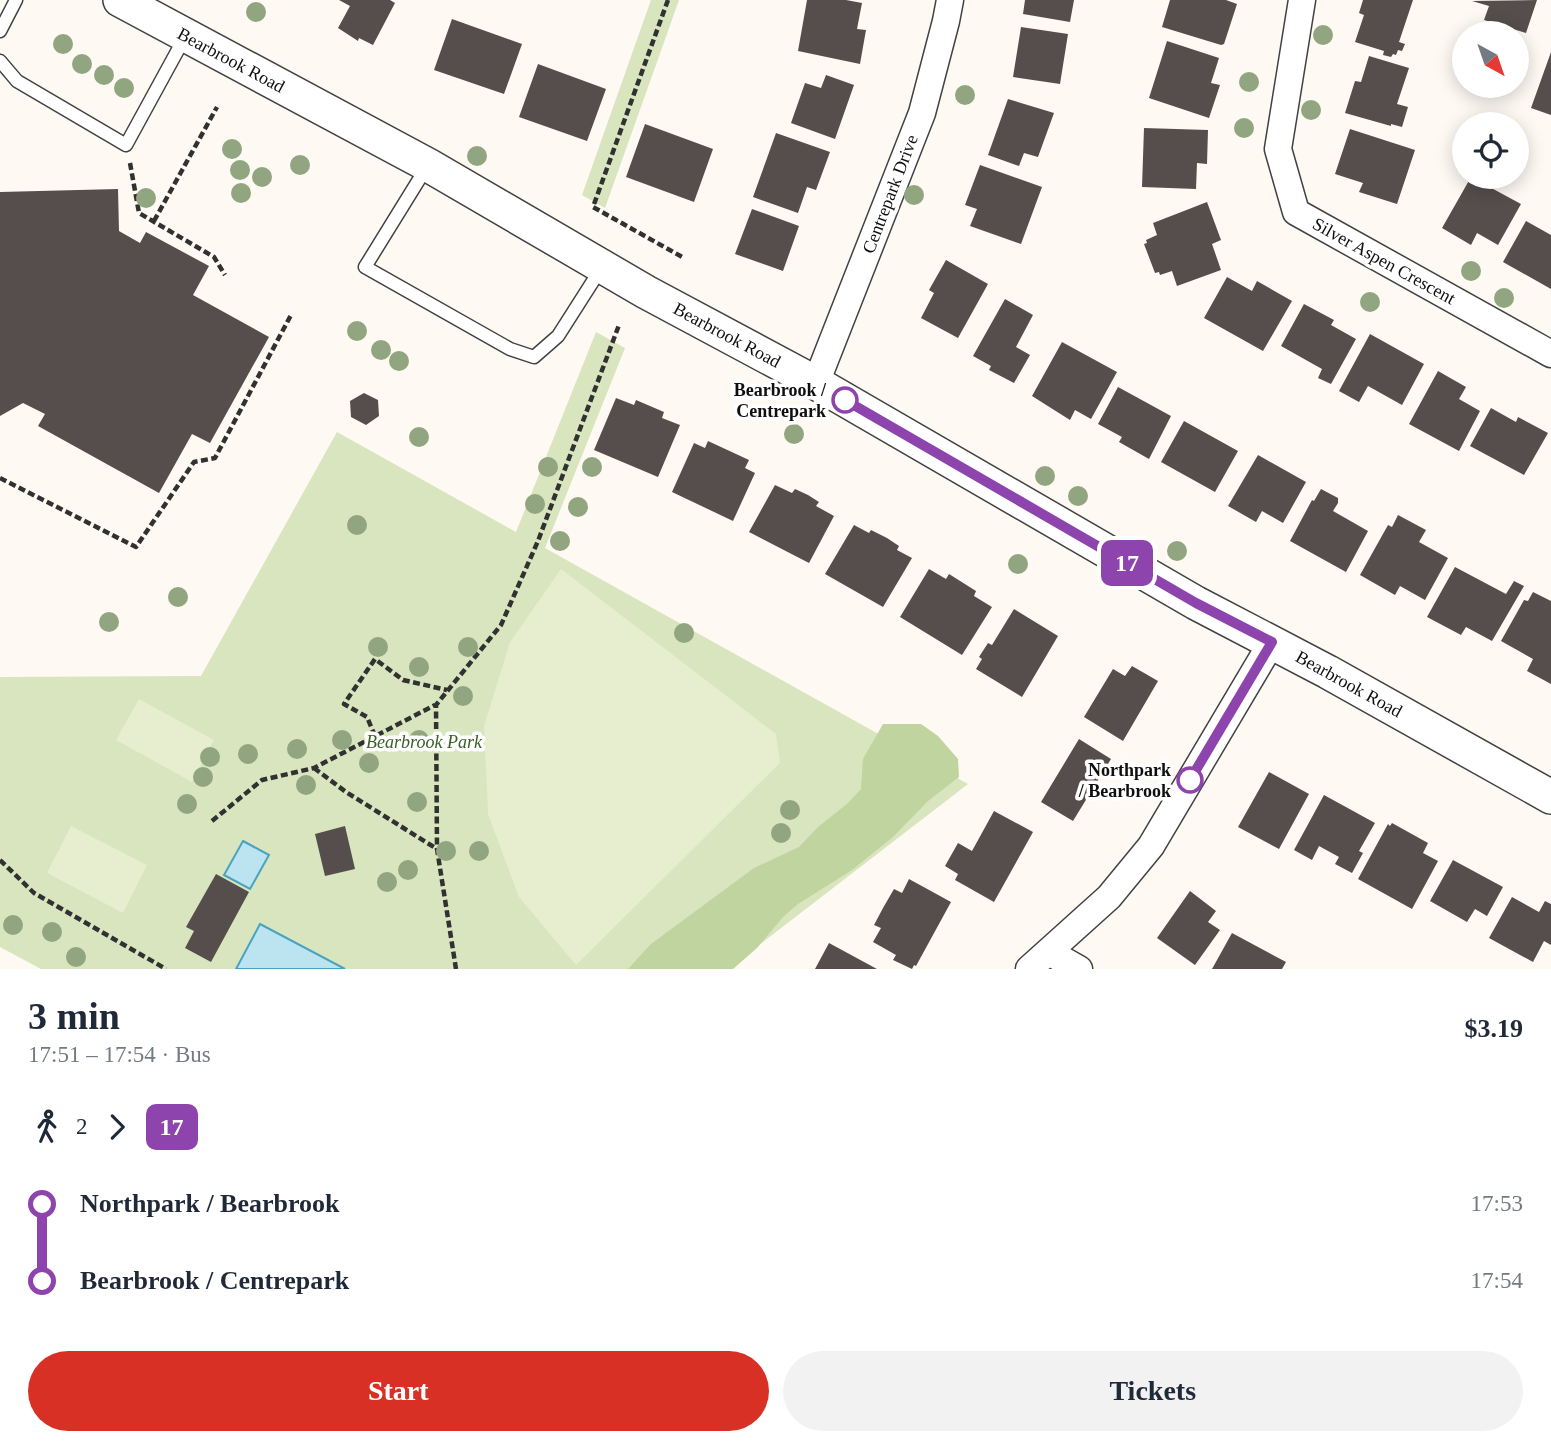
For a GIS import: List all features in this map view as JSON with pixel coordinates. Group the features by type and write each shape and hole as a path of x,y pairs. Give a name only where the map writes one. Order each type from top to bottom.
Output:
{"street":[{"name":"Bearbrook Road","path":"120,0 428,165 603,267 816,383 1196,603 1272,642 1551,797"},
{"name":"Centrepark Drive","path":"816,383 922,113 950,0"},
{"name":"Silver Aspen Crescent","path":"1302,0 1278,149 1296,212 1551,354"},
{"path":"1039,960 1109,897 1151,846 1272,642"},
{"path":"1039,960 1079,969"}],"lane":[{"path":"0,31 16,0"},
{"path":"0,61 17,81 126,145 186,35"},
{"path":"428,165 365,267 510,349 534,357 558,336 603,267"}],"path":[{"path":"668,0 593,207 684,258"},
{"path":"154,221 217,107"},
{"path":"126,145 139,213 214,257 225,275"},
{"path":"0,478 136,547 194,462 215,458 291,315"},
{"path":"212,821 262,780 314,768 436,705 501,625 538,541 619,325"},
{"path":"375,736 367,717 344,704 375,659 403,680 447,690"},
{"path":"436,705 437,849 456,969"},
{"path":"314,768 346,792 437,849"},
{"path":"0,860 34,893 166,969"}],"green space":[{"path":"651,0 679,0 605,208 582,195"},
{"name":"Bearbrook Park","path":"596,332 625,348 545,548 968,784 728,969 41,969 0,947 0,677 201,676 337,432 516,532"},
{"path":"561,569 776,734 780,763 576,965 519,897 488,814 484,726 510,642"},
{"path":"139,699 214,740 192,782 116,740"},
{"path":"883,724 921,724 938,736 958,759 959,777 928,801 893,837 852,870 798,904 783,917 757,948 733,969 628,969 651,944 754,868 799,847 818,827 847,804 861,789 863,759"},
{"path":"71,826 147,865 123,913 47,873"}],"water":[{"path":"243,841 269,855 250,889 224,875"},
{"path":"260,924 345,969 236,969"}],"building":[{"path":"339,0 390,0 395,3 373,45 359,38 358,41 338,28 350,6"},
{"path":"807,0 846,0 862,3 857,29 866,30 860,64 798,51"},
{"path":"1025,0 1074,0 1070,22 1023,14"},
{"path":"1170,0 1226,0 1237,4 1224,44 1162,27"},
{"path":"1363,0 1413,0 1399,42 1405,44 1402,51 1398,50 1396,55 1391,57 1383,55 1384,51 1355,42 1364,15 1359,13"},
{"path":"1537,0 1530,21 1484,20 1489,6 1472,1"},
{"path":"452,19 522,44 504,94 434,70"},
{"path":"1021,27 1068,34 1060,84 1013,77"},
{"path":"1167,41 1219,58 1211,83 1220,85 1209,118 1149,98"},
{"path":"1551,52 1551,115 1531,108"},
{"path":"1369,56 1409,68 1397,104 1408,107 1402,127 1345,113 1355,81 1361,82"},
{"path":"538,64 606,89 587,141 519,117"},
{"path":"826,75 854,85 835,139 791,123 805,83 821,88"},
{"path":"1008,99 1054,113 1038,157 1024,153 1019,166 988,155"},
{"path":"645,124 713,149 694,202 626,177"},
{"path":"1144,128 1208,130 1207,164 1197,163 1196,189 1142,187"},
{"path":"1350,129 1415,150 1397,204 1359,192 1363,183 1335,174"},
{"path":"776,133 830,152 816,190 807,187 798,213 753,197"},
{"path":"980,165 1042,187 1021,244 970,226 977,209 965,205"},
{"path":"118,189 119,231 140,243 146,232 209,266 193,295 269,337 210,443 192,434 159,493 38,426 45,414 23,403 0,416 0,192"},
{"path":"1464,189 1493,189 1521,204 1498,245 1477,233 1471,245 1442,228"},
{"path":"1207,202 1221,240 1212,244 1221,270 1177,286 1172,271 1160,275 1159,272 1155,273 1144,244 1147,243 1146,240 1157,235 1153,223"},
{"path":"752,209 799,226 783,271 735,254"},
{"path":"1526,221 1551,235 1551,289 1503,262"},
{"path":"946,260 988,284 958,338 921,318 934,293 929,290"},
{"path":"1227,277 1252,291 1257,281 1292,301 1263,351 1204,318"},
{"path":"1005,299 1033,315 1016,347 1030,355 1014,383 989,370 991,366 973,356"},
{"path":"1304,304 1334,320 1331,325 1356,339 1331,384 1318,378 1322,369 1281,346"},
{"path":"1370,334 1424,364 1402,405 1368,386 1359,402 1339,391"},
{"path":"1062,342 1117,372 1091,419 1075,410 1070,420 1032,396"},
{"path":"1438,371 1466,387 1459,399 1480,411 1459,451 1409,424"},
{"path":"1118,387 1171,416 1149,459 1119,442 1122,437 1098,424"},
{"path":"364,393 378,400 379,416 366,425 351,417 350,401"},
{"path":"616,398 634,405 636,400 664,412 662,418 680,425 658,477 594,450"},
{"path":"1491,408 1516,422 1518,417 1548,433 1524,475 1470,446"},
{"path":"1184,421 1238,451 1215,492 1161,462"},
{"path":"708,441 749,460 745,468 755,473 733,521 672,492 694,443 705,448"},
{"path":"1258,455 1306,482 1283,523 1262,511 1256,522 1228,506"},
{"path":"775,485 792,493 795,489 808,495 819,502 816,506 834,516 809,563 749,532"},
{"path":"1321,489 1338,498 1333,511 1368,531 1346,572 1290,541"},
{"path":"1398,515 1426,530 1419,542 1448,558 1425,600 1400,586 1395,595 1360,575 1388,525 1392,527"},
{"path":"854,525 887,538 899,546 897,550 912,558 883,607 825,574"},
{"path":"1455,567 1506,594 1514,581 1524,586 1492,641 1466,627 1461,635 1427,617"},
{"path":"929,569 946,579 949,574 976,591 974,596 992,607 962,655 900,617"},
{"path":"1533,592 1551,601 1551,684 1527,671 1533,659 1501,641 1524,600 1528,601"},
{"path":"1014,609 1058,636 1022,697 976,669 982,659 979,657 988,643 992,645"},
{"path":"1132,666 1158,681 1123,741 1084,717 1113,669 1125,676"},
{"path":"1079,739 1111,759 1073,821 1041,802"},
{"path":"1269,772 1309,794 1279,849 1238,827"},
{"path":"1324,795 1375,823 1359,851 1363,853 1352,873 1335,864 1339,857 1319,846 1312,860 1294,850"},
{"path":"994,811 1033,832 994,902 955,880 958,874 945,866 958,843 972,851"},
{"path":"1392,823 1428,843 1423,853 1438,861 1412,909 1358,879 1388,824 1390,826"},
{"path":"345,826 355,869 325,876 315,834"},
{"path":"1453,860 1503,887 1487,916 1475,909 1467,922 1430,901"},
{"path":"216,874 249,892 211,962 185,948 194,931 186,927"},
{"path":"909,879 951,902 912,969 893,960 896,955 873,942 881,928 874,925 883,908 894,889 902,893"},
{"path":"1190,891 1216,911 1208,922 1220,930 1195,965 1157,938"},
{"path":"1512,897 1539,912 1545,901 1551,904 1551,945 1544,941 1533,962 1489,938"},
{"path":"1232,933 1286,962 1282,969 1212,969"},
{"path":"829,943 877,969 815,969"}],"bus line":[{"name":"17","path":"845,400 1196,603 1272,642 1190,780"}],"place":[{"name":"Bearbrook / Centrepark","path":"845,400"},
{"name":"Northpark / Bearbrook","path":"1190,780"}]}
